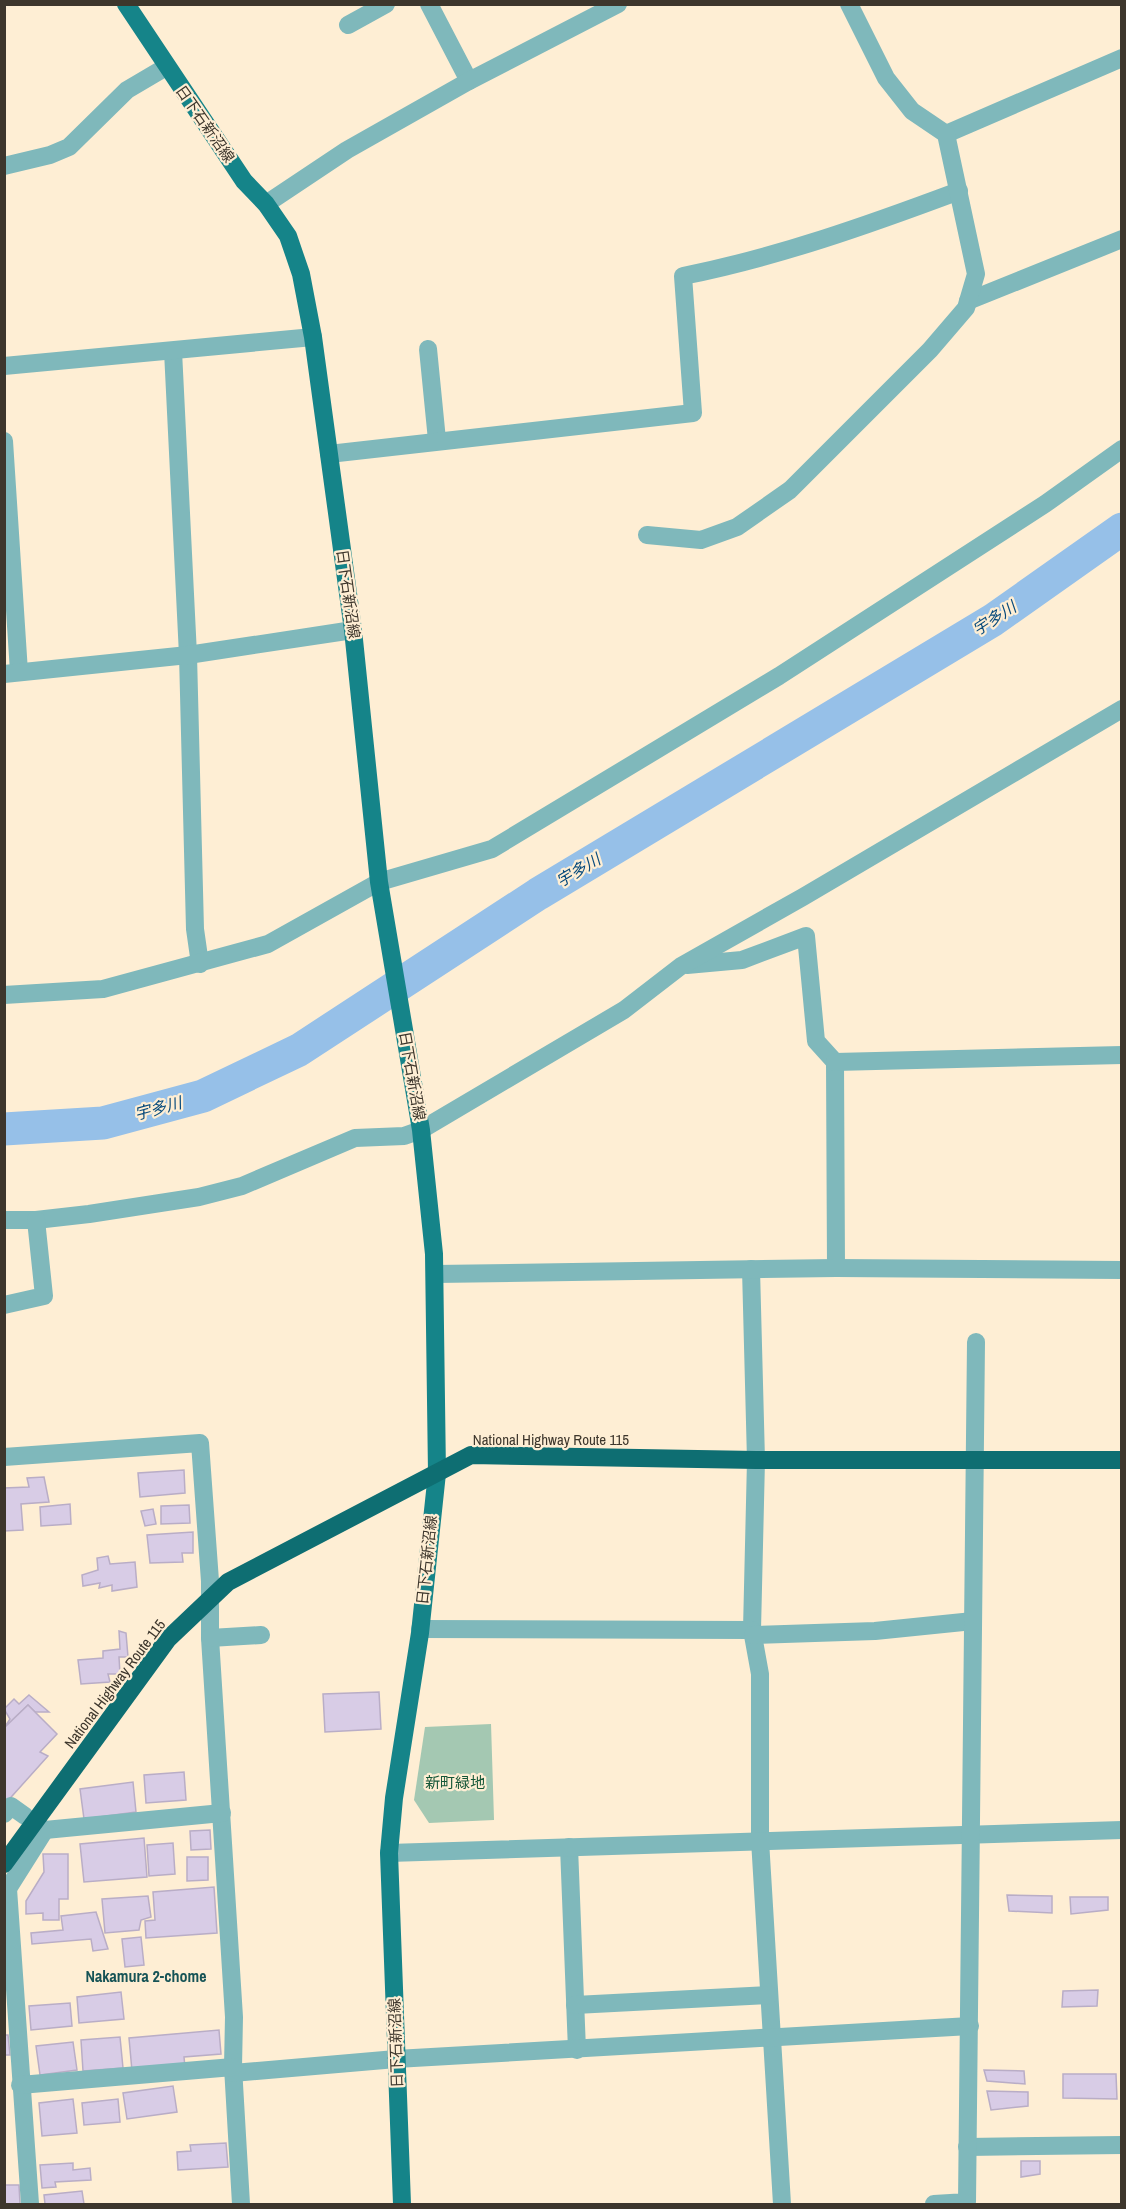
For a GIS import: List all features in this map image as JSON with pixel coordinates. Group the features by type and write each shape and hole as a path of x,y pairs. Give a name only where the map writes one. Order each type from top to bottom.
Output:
{"highway":[{"name":"National Highway Route 115","path":"4,1864 168,1639 228,1582 471,1455 756,1460 1122,1460"}],"main road":[{"name":"日下石新沼線","path":"126,4 244,181 266,204 288,236 301,274 313,337 354,630 383,906 420,1124 435,1274 436,1473 420,1629 394,1798 389,1853 402,2205"}],"street":[{"path":"348,25 386,4"},
{"path":"429,4 469,81"},
{"path":"266,204 347,150 469,81 618,4"},
{"path":"646,535 701,540 737,527 790,490 930,350 966,309 976,274 946,134 912,111 886,78 849,4"},
{"path":"946,134 1122,58"},
{"path":"4,166 50,155 69,147 127,90 166,67"},
{"path":"329,454 437,440 693,413 682,276 740,265 843,235 959,191"},
{"path":"968,301 1122,239"},
{"path":"4,366 313,337"},
{"path":"428,349 437,440"},
{"path":"173,351 188,655 195,929 200,964"},
{"path":"4,441 12,673 188,655 354,630"},
{"path":"4,995 103,989 268,944 380,882 492,849 779,676 1045,504 1122,449"},
{"path":"4,1220 36,1220 199,1197 242,1186 355,1138 404,1136 420,1124 624,1010 681,966 803,897 1122,709"},
{"path":"681,966 742,960 806,936 816,1041 836,1062 836,1268"},
{"path":"836,1062 1122,1055"},
{"path":"4,1305 44,1296 36,1220"},
{"path":"435,1274 836,1268 1122,1270"},
{"path":"751,1269 756,1460 753,1632 760,1674 760,1840 782,2205"},
{"path":"934,2205 966,2202 970,2026 976,1342"},
{"path":"4,1457 200,1443 234,2017 233,2070 241,2205"},
{"path":"420,1629 875,1631 973,1621"},
{"path":"210,1638 261,1635"},
{"path":"4,1814 11,1806 37,1824 222,1813"},
{"path":"30,2205 6,1892 37,1824"},
{"path":"389,1853 1122,1830"},
{"path":"569,1847 577,2050"},
{"path":"575,2005 769,1995"},
{"path":"20,2085 396,2059 970,2026"},
{"path":"967,2147 1122,2145"}],"green space":[{"name":"新町緑地","path":"491,1724 494,1820 429,1823 414,1800 425,1727"}],"building":[{"path":"184,1470 185,1493 140,1497 138,1473"},
{"path":"44,1477 49,1502 21,1504 23,1530 4,1531 4,1488 29,1487 27,1478"},
{"path":"70,1504 71,1524 41,1526 40,1507"},
{"path":"189,1505 190,1523 161,1524 161,1506"},
{"path":"153,1509 156,1524 145,1526 141,1511"},
{"path":"193,1532 193,1553 182,1553 183,1562 150,1563 147,1535"},
{"path":"108,1556 110,1564 135,1562 137,1587 112,1591 112,1585 99,1588 100,1583 83,1586 82,1575 98,1570 97,1558"},
{"path":"119,1631 126,1633 128,1657 119,1657 120,1674 108,1674 110,1682 81,1684 78,1660 103,1658 103,1651 120,1649"},
{"path":"379,1692 381,1729 325,1732 323,1694"},
{"path":"29,1695 49,1712 35,1712 28,1705 4,1728 10,1719 4,1709 14,1699 19,1704"},
{"path":"28,1705 57,1734 40,1752 48,1756 4,1805 4,1728"},
{"path":"184,1772 186,1800 146,1803 144,1775"},
{"path":"133,1782 136,1812 84,1819 80,1789"},
{"path":"210,1830 211,1849 191,1850 190,1831"},
{"path":"144,1838 147,1877 84,1882 80,1844"},
{"path":"173,1843 175,1874 149,1876 147,1845"},
{"path":"43,1854 68,1854 68,1899 59,1899 59,1920 43,1920 43,1913 26,1914 26,1901 44,1872"},
{"path":"187,1857 208,1857 208,1880 187,1881"},
{"path":"214,1887 217,1933 146,1938 145,1921 155,1920 153,1892"},
{"path":"1007,1895 1052,1896 1052,1913 1009,1911"},
{"path":"148,1896 151,1917 141,1920 139,1930 105,1933 102,1899"},
{"path":"1070,1897 1108,1897 1108,1910 1071,1914"},
{"path":"96,1912 108,1949 93,1951 91,1939 32,1944 31,1933 63,1930 61,1916"},
{"path":"141,1937 144,1965 125,1967 122,1939"},
{"path":"1098,1990 1097,2006 1062,2007 1063,1991"},
{"path":"121,1992 124,2019 79,2023 77,1997"},
{"path":"70,2003 72,2026 31,2030 29,2006"},
{"path":"219,2030 221,2054 184,2057 185,2067 132,2071 129,2038"},
{"path":"4,2035 8,2035 10,2055 4,2055"},
{"path":"120,2037 123,2068 83,2071 81,2040"},
{"path":"73,2042 77,2070 40,2075 36,2046"},
{"path":"984,2070 1024,2071 1025,2084 987,2081"},
{"path":"1063,2074 1116,2074 1117,2099 1063,2098"},
{"path":"173,2086 177,2112 127,2119 123,2093"},
{"path":"987,2091 1028,2092 1028,2106 991,2110"},
{"path":"73,2099 77,2133 42,2136 39,2103"},
{"path":"118,2099 120,2122 84,2125 82,2103"},
{"path":"226,2143 228,2167 178,2170 177,2152 191,2151 190,2145"},
{"path":"1021,2161 1040,2161 1040,2174 1021,2177"},
{"path":"73,2163 73,2170 90,2168 91,2180 55,2182 56,2187 42,2188 40,2165"},
{"path":"4,2185 19,2185 20,2204 4,2204"},
{"path":"82,2191 84,2204 45,2204 44,2195"}],"waterway":[{"name":"宇多川","path":"4,1129 103,1123 203,1096 299,1050 538,894 993,620 1122,529"}],"district":[{"name":"Nakamura 2-chome","path":"146,1976"}]}
